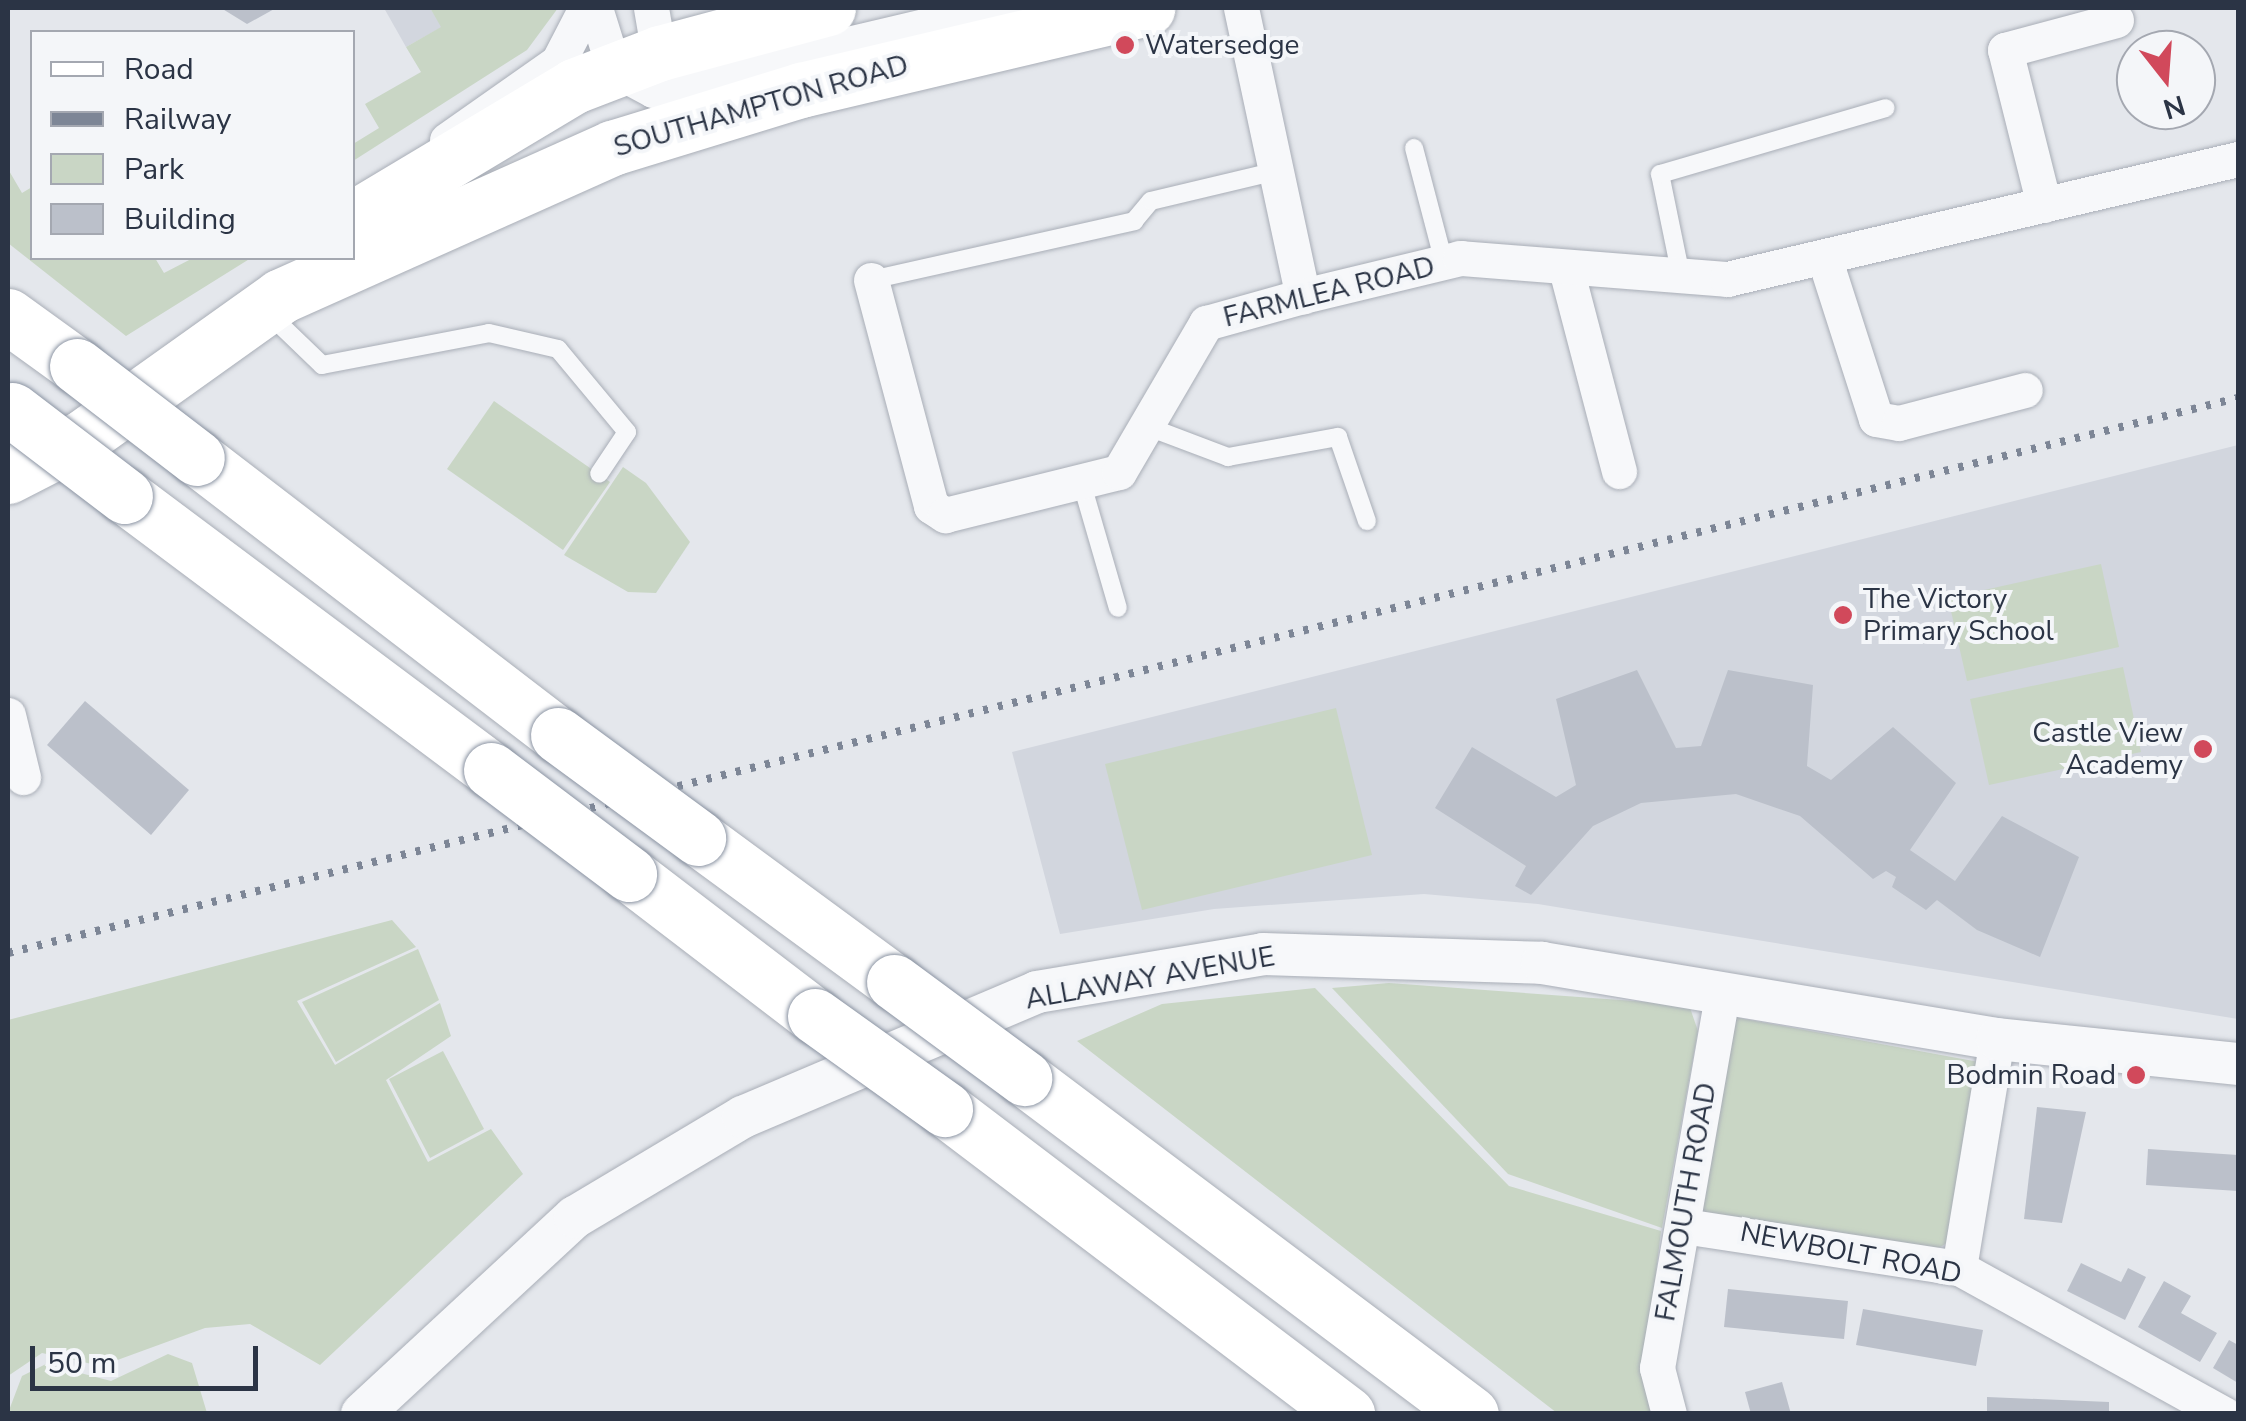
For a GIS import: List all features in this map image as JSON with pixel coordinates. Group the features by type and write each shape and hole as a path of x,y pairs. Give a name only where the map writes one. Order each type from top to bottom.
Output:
{"main road":[{"path":"355,217 418,175 647,55 828,8"},
{"name":"SOUTHAMPTON ROAD","path":"355,258 612,148 1078,21 1147,8"},
{"name":"SOUTHAMPTON ROAD","path":"8,476 82,438 284,288 350,260"},
{"path":"8,316 558,735 1024,1078 1470,1414"},
{"path":"10,408 1347,1414"}],"street":[{"path":"418,175 463,123 558,62 586,8"},
{"path":"595,8 647,55 956,21 1078,21"},
{"path":"1240,8 1304,296"},
{"path":"2044,206 2004,50 2116,20"},
{"path":"612,148 636,130 647,55"},
{"name":"FARMLEA ROAD","path":"871,280 931,506 945,515 1119,472 1206,323 1304,296 1444,262 1727,279 2238,159"},
{"path":"1824,256 1876,418 1898,423 2025,390"},
{"path":"1566,269 1618,471"},
{"path":"8,716 23,777"},
{"name":"ALLAWAY AVENUE","path":"362,1414 575,1218 743,1117 1037,992 1262,954 1542,963 1997,1038 2238,1064"},
{"name":"FALMOUTH ROAD","path":"1669,1414 1657,1368 1723,990"},
{"path":"1959,1268 1997,1038"},
{"name":"NEWBOLT ROAD","path":"1684,1226 1959,1268 2224,1414"}],"lane":[{"path":"1681,276 1660,174 1886,108"},
{"path":"1414,148 1444,262"},
{"path":"871,280 1134,221 1151,201 1277,171"},
{"path":"284,288 322,364 475,334 558,349 627,432 599,474"},
{"path":"1146,426 1228,457 1338,437 1366,520"},
{"path":"1081,481 1118,608"}],"shaded area":[{"path":"384,8 430,8 442,27 406,47"},
{"name":"The Victory Primary School","path":"2238,445 2238,1019 1538,904 1424,894 1214,909 1060,934 1012,752"}],"green space":[{"path":"430,8 558,8 527,50 355,160 355,143 379,128 365,104 421,72 406,47 441,27"},
{"path":"8,169 22,193 30,188 30,260 156,260 164,273 189,260 248,260 126,336 8,243"},
{"path":"494,401 610,482 563,550 447,469"},
{"path":"623,467 646,483 690,542 656,593 628,592 564,555"},
{"path":"2101,564 2119,647 1967,681 1948,598"},
{"path":"2123,667 2141,752 1989,785 1970,699"},
{"path":"1336,708 1372,855 1142,910 1105,764"},
{"path":"392,920 416,947 297,1001 335,1065 440,1003 451,1036 386,1080 428,1162 491,1129 523,1174 320,1365 250,1324 205,1328 101,1366 42,1353 8,1376 8,1020"},
{"path":"418,949 439,1000 336,1062 302,1002"},
{"path":"1389,983 1689,1005 1698,1031 1662,1228 1508,1174 1332,988"},
{"path":"1315,988 1509,1186 1661,1231 1646,1356 1656,1413 1557,1413 1077,1041 1162,1004"},
{"path":"1729,1016 1979,1062 1947,1243 1932,1252 1699,1211"},
{"path":"443,1051 484,1129 430,1158 389,1079"},
{"path":"168,1354 192,1363 207,1413 8,1413 22,1376 46,1364 111,1381"}],"building":[{"path":"221,8 276,8 247,24"},
{"path":"1637,670 1676,748 1701,746 1728,670 1813,685 1807,766 1831,780 1893,727 1956,783 1910,850 1955,881 2002,816 2079,857 2040,957 1977,930 1937,900 1926,910 1892,887 1896,877 1886,871 1873,879 1800,816 1736,794 1641,803 1593,826 1531,895 1515,886 1526,866 1435,808 1472,747 1556,797 1576,785 1556,699"},
{"path":"85,701 189,790 151,835 47,745"},
{"path":"2037,1107 2086,1112 2062,1223 2024,1219"},
{"path":"2148,1149 2238,1155 2238,1191 2146,1185"},
{"path":"2081,1263 2121,1282 2128,1268 2146,1277 2125,1320 2067,1291"},
{"path":"2164,1281 2191,1296 2181,1313 2217,1333 2200,1362 2138,1327"},
{"path":"1728,1289 1848,1301 1844,1339 1724,1327"},
{"path":"1863,1309 1983,1330 1976,1366 1856,1345"},
{"path":"2229,1340 2238,1345 2238,1383 2213,1368"},
{"path":"1782,1382 1791,1414 1751,1414 1745,1392"},
{"path":"1987,1397 2109,1402 2109,1414 1987,1414"}],"railway":[{"path":"8,953 2238,398"}],"place":[{"name":"Watersedge","path":"1125,45"},
{"name":"The Victory Primary School","path":"1843,615"},
{"name":"Castle View Academy","path":"2203,749"},
{"name":"Bodmin Road","path":"2136,1075"}]}
